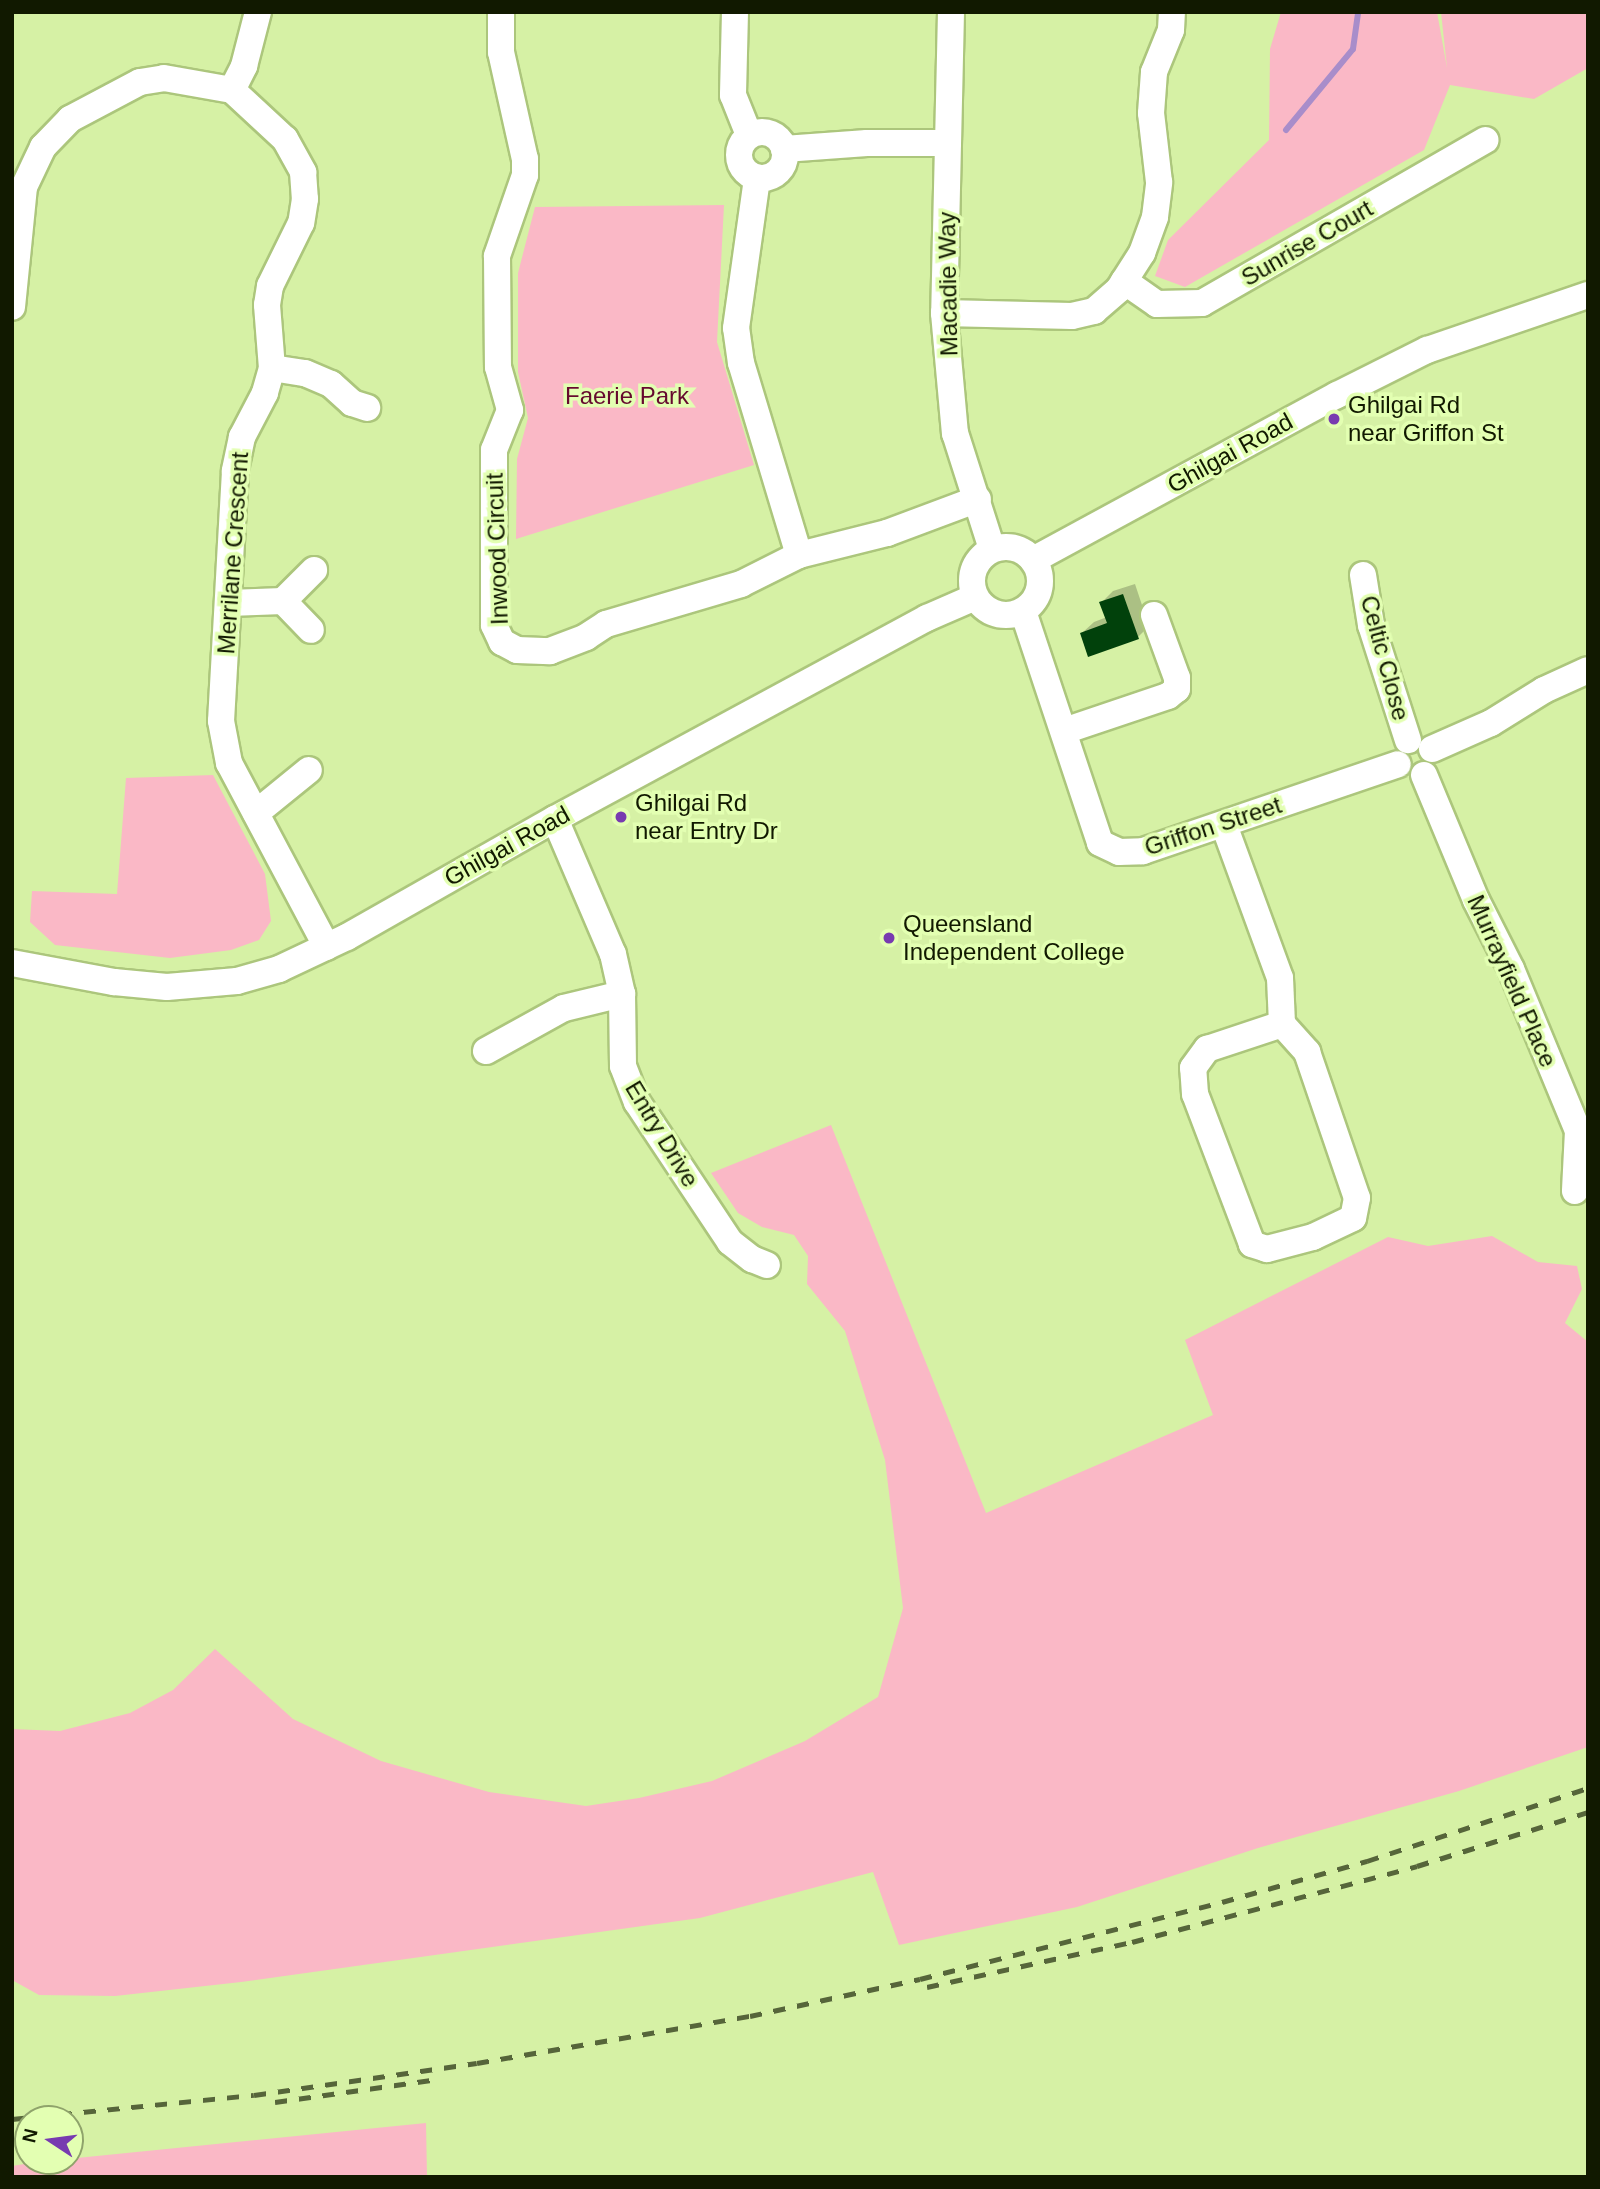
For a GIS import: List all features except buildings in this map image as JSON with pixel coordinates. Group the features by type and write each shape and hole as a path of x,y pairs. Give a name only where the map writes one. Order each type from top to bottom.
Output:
{"street":[{"path":"12,307 24,187 43,147 70,120 140,82 164,78 232,90 244,66 258,12"},
{"name":"Inwood Circuit","path":"502,12 501,51 526,159 525,175 497,256 498,367 510,410 494,450 495,625 502,642 517,650 550,651 586,637 606,624 741,584 799,555"},
{"path":"735,12 733,95 749,135"},
{"name":"Macadie Way","path":"951,12 944,313 955,433 992,549"},
{"path":"944,313 1072,316 1094,311 1124,281 1142,253 1156,217 1159,182 1151,113 1154,72 1171,30 1172,12"},
{"name":"Merrilane Crescent","path":"232,90 285,139 303,172 305,199 300,223 268,296 272,368 265,393 242,438 235,471 221,721 229,762 327,947"},
{"path":"767,132 778,138 784,149 782,167 766,178 745,171 739,159 740,145 749,135 767,132"},
{"name":"Sunrise Court","path":"1124,281 1157,304 1202,303 1486,140"},
{"path":"784,149 867,143 947,143"},
{"path":"757,177 736,328 741,363 799,555 887,533 978,499"},
{"name":"Ghilgai Road","path":"1033,560 1337,394 1427,350 1588,295"},
{"path":"272,368 305,373 331,384 352,403 367,408"},
{"path":"1012,547 1033,560 1039,571 1039,589 1031,604 1023,611 1013,615 994,614 975,597 972,585 975,566 992,549 1012,547"},
{"path":"229,603 283,601 314,570"},
{"name":"Celtic Close","path":"1363,575 1371,625 1403,752"},
{"name":"Ghilgai Road","path":"12,963 114,982 192,986 262,975 327,947 555,819 927,618 975,597"},
{"path":"283,601 311,631"},
{"name":"Griffon Street","path":"1023,611 1100,843 1119,852 1143,851 1224,825 1403,752"},
{"path":"1064,731 1168,696 1177,689 1177,678 1154,615"},
{"path":"1433,749 1491,723 1544,690 1588,670"},
{"path":"1424,741 1433,749 1434,763 1424,775 1409,775 1403,752 1424,741"},
{"path":"256,813 309,770"},
{"name":"Murrayfield Place","path":"1424,775 1476,900 1511,969 1578,1131 1575,1191"},
{"name":"Entry Drive","path":"555,819 613,954 622,994 623,1066 638,1102 730,1242 752,1259 767,1265"},
{"path":"1224,825 1280,978 1282,1024 1307,1052 1357,1198 1353,1218 1313,1237 1267,1249 1252,1244 1195,1094 1193,1068 1208,1049 1282,1024"},
{"path":"486,1051 564,1008 622,994"}],"green space":[{"path":"1281,12 1437,12 1447,68 1441,12 1588,12 1588,68 1534,99 1450,85 1424,150 1185,287 1155,276 1168,240 1269,140 1270,49"},
{"name":"Faerie Park","path":"724,205 717,342 754,465 516,539 517,459 528,418 518,372 518,273 535,207"},
{"path":"213,775 265,874 271,921 259,940 231,950 170,958 55,945 30,922 32,891 117,894 126,778"},
{"path":"831,1125 986,1513 1213,1415 1185,1340 1388,1237 1428,1246 1492,1236 1538,1262 1577,1266 1582,1289 1565,1323 1588,1342 1588,1747 1459,1791 1258,1848 1077,1907 899,1945 873,1872 700,1918 241,1982 115,1996 39,1995 12,1980 12,1729 60,1731 130,1713 173,1690 215,1649 293,1719 381,1761 489,1792 586,1806 639,1798 712,1781 805,1741 878,1697 903,1608 885,1460 845,1331 807,1284 808,1256 794,1235 762,1227 738,1213 711,1173"},
{"path":"426,2123 427,2177 12,2177 14,2166 14,2175 84,2175 84,2157"}],"waterway":[{"path":"1286,130 1353,49 1358,12"}],"railway":[{"path":"12,2119 254,2095 477,2063 750,2016 920,1979 1222,1902 1367,1861 1588,1788"},
{"path":"927,1987 1132,1942 1417,1866 1588,1812"},
{"path":"275,2102 438,2079"}],"place":[{"name":"Ghilgai Rd near Griffon St","path":"1334,419"},
{"name":"Ghilgai Rd near Entry Dr","path":"621,817"},
{"name":"Queensland Independent College","path":"889,938"}]}
